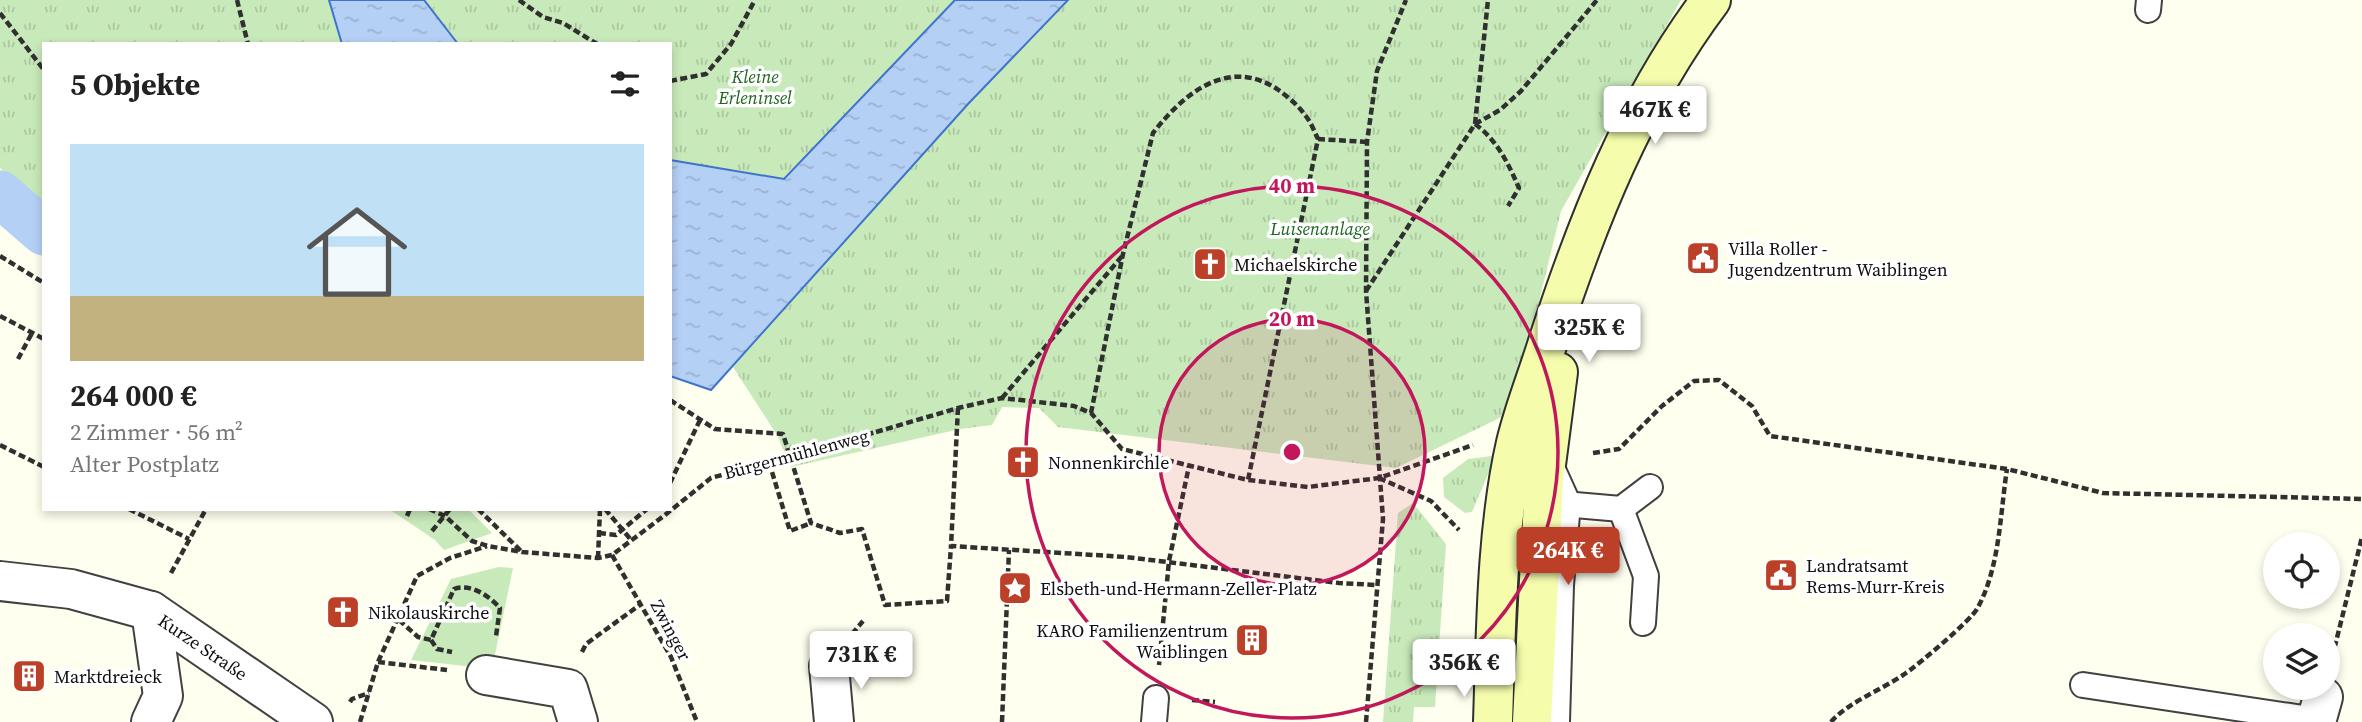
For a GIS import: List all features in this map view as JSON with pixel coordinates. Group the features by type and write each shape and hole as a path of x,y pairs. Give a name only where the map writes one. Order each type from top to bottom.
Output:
{"street":[{"path":"1493,722 1502,535 1516,443 1570,274 1626,138 1672,57 1711,0"},
{"path":"1532,722 1555,503 1546,456 1570,274"},
{"name":"Kurze Straße","path":"0,581 71,589 151,611 313,722"},
{"path":"151,611 163,696 151,722"},
{"path":"479,657 568,689 578,722"},
{"path":"829,666 834,722"}],"lane":[{"path":"1502,535 1555,503 1621,509 1650,487"},
{"path":"1555,503 1561,585 1557,722"},
{"path":"1621,509 1646,576 1643,623"},
{"path":"2083,685 2321,701"}],"path":[{"path":"237,0 248,42"},
{"path":"519,0 542,17 563,23 594,42"},
{"path":"672,82 706,74 731,44 755,0"},
{"path":"1366,722 1383,519 1366,292 1367,142 1377,71 1406,0"},
{"path":"1366,292 1475,124 1489,0"},
{"path":"1475,124 1500,110 1521,91 1597,0"},
{"path":"0,13 42,68"},
{"path":"1248,480 1318,139 1305,115 1284,94 1261,79 1241,76 1222,78 1194,91 1153,133 1124,254 1091,413 1122,449 1248,480 1308,487 1379,478 1475,444"},
{"path":"1475,124 1488,133 1519,188 1508,206"},
{"path":"1318,139 1367,142"},
{"path":"1002,398 1124,254"},
{"path":"0,256 42,283"},
{"path":"0,316 42,338"},
{"path":"18,359 32,333"},
{"path":"1594,453 1619,449 1662,406 1694,381 1719,380 1752,406 1770,436 2007,469 2103,494 2362,499"},
{"name":"Bürgermühlenweg","path":"672,509 712,478 958,408 1002,398 1074,406 1091,413"},
{"path":"672,401 715,429 783,434 811,523"},
{"path":"769,462 790,531 811,523 840,533 862,529 885,605 947,601 958,408"},
{"path":"672,479 700,420"},
{"path":"0,445 42,466"},
{"path":"1155,710 1169,561 1189,466"},
{"path":"1830,722 1842,709 1868,697 1908,672 1976,611 1992,569 2007,469"},
{"path":"1379,478 1431,501 1464,536"},
{"path":"133,511 189,539"},
{"path":"151,611 205,511"},
{"path":"407,516 409,511"},
{"path":"434,511 445,516 472,541 488,546 522,552 597,558 612,555"},
{"path":"432,531 449,511"},
{"path":"480,511 522,552"},
{"path":"597,558 603,511"},
{"path":"605,511 632,541"},
{"path":"599,533 616,535 645,511"},
{"name":"Bürgermühlenweg","path":"612,555 670,511"},
{"path":"2321,701 2362,537"},
{"path":"360,722 378,662 417,576 450,558 488,546"},
{"path":"951,546 1169,561 1339,583 1376,585"},
{"path":"1002,722 1009,550"},
{"name":"Zwinger","path":"612,555 671,657 697,722"},
{"path":"431,640 454,589 466,587 492,598 500,608 499,628 479,657"},
{"path":"586,644 641,604"},
{"path":"399,620 418,637 431,640"},
{"path":"431,640 440,651 479,657"},
{"path":"378,662 479,657"}],"green space":[{"path":"0,0 329,0 341,42 42,42 42,205 0,168"},
{"name":"Kleine Erleninsel","path":"424,0 955,0 784,179 672,160 672,42 456,42"},
{"name":"Luisenanlage","path":"1068,0 1681,0 1561,211 1512,412 1396,468 1058,427 1039,408 1002,407 992,425 960,429 791,467 777,435 733,367 968,104"},
{"path":"1492,456 1494,460 1472,512 1465,513 1444,497 1443,478 1468,459"},
{"path":"1413,503 1446,544 1435,707 1414,707 1413,722 1383,722 1398,513"},
{"path":"392,511 470,511 492,533 444,550 435,540"},
{"path":"499,567 513,568 492,669 411,660 451,579"}],"water":[{"path":"329,0 424,0 456,42 341,42"},
{"path":"955,0 1068,0 968,104 711,390 672,377 672,160 784,179"}],"waterway":[{"path":"0,194 42,230"}],"place":[{"name":"Villa Roller - Jugendzentrum Waiblingen","path":"1703,258"},
{"name":"Michaelskirche","path":"1210,264"},
{"name":"Nonnenkirchle","path":"1023,462"},
{"name":"Landratsamt Rems-Murr-Kreis","path":"1781,575"},
{"name":"Elsbeth-und-Hermann-Zeller-Platz","path":"1015,588"},
{"name":"Nikolauskirche","path":"343,612"},
{"name":"KARO Familienzentrum Waiblingen","path":"1252,640"},
{"name":"Marktdreieck","path":"29,676"}]}
